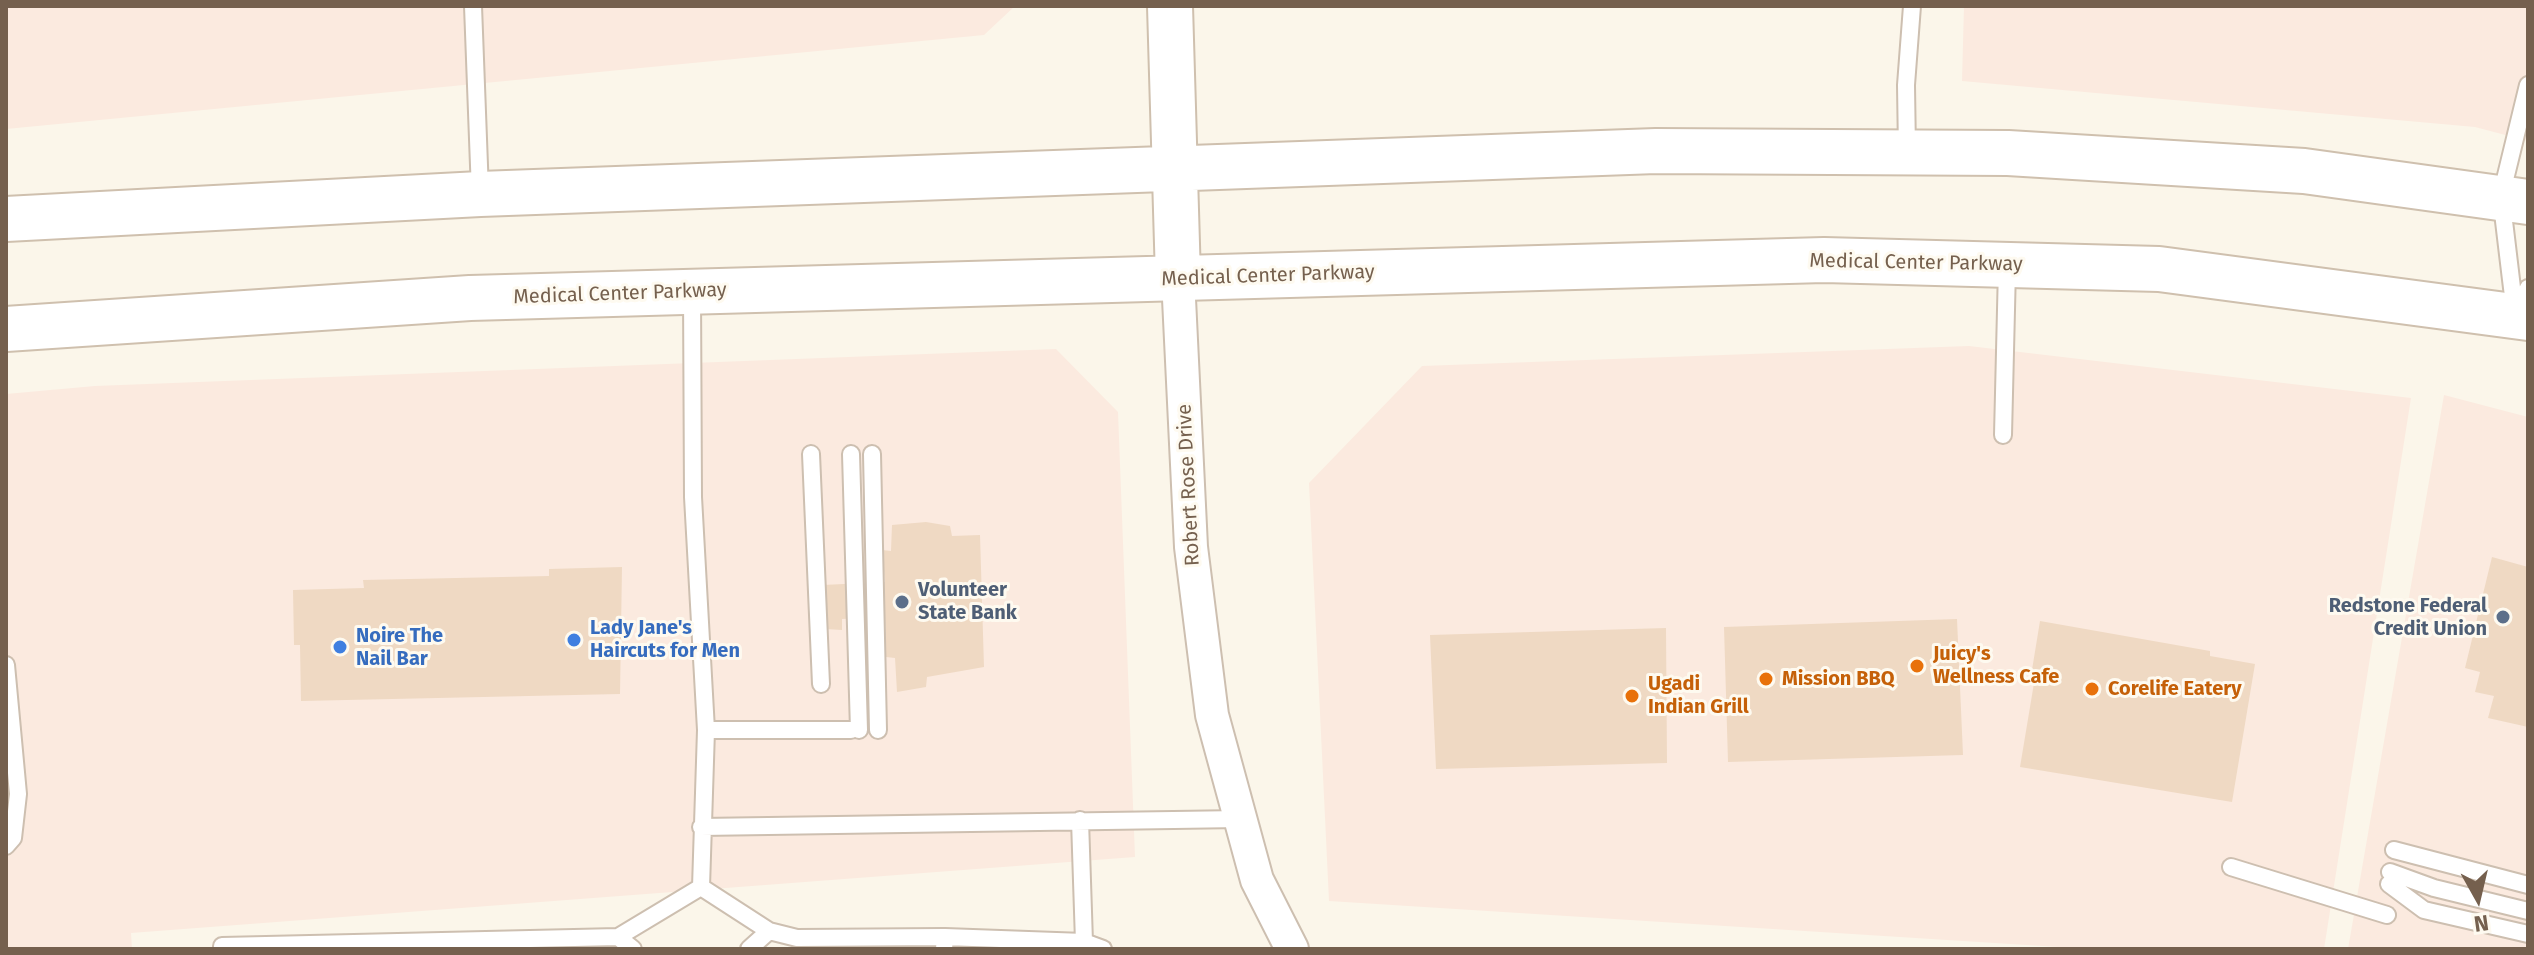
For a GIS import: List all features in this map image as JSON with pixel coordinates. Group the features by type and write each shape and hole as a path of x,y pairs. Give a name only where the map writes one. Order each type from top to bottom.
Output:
{"main road":[{"name":"Robert Rose Drive","path":"1170,6 1178,278"},
{"path":"6,219 480,194 1656,151 2008,153 2304,171 2514,199"},
{"name":"Medical Center Parkway","path":"6,329 470,298 1824,260 2159,269 2524,307"}],"street":[{"name":"Robert Rose Drive","path":"1178,278 1191,547 1212,715 1257,880 1292,949"}],"lane":[{"path":"473,6 480,194"},
{"path":"1907,153 1906,85 1912,6"},
{"path":"2524,307 2514,199 2528,85"},
{"path":"2003,435 2008,265"},
{"path":"692,292 693,497 706,730 701,887"},
{"path":"811,454 821,684"},
{"path":"706,730 855,730 851,454"},
{"path":"872,454 878,730"},
{"path":"6,665 18,794 13,838 6,846"},
{"path":"701,827 1241,819"},
{"path":"1080,820 1084,942"},
{"path":"2394,850 2528,885"},
{"path":"2231,867 2387,915"},
{"path":"2528,911 2390,878 2424,910 2528,934"},
{"path":"701,887 769,931 797,938 944,943 1084,942 1103,949"},
{"path":"222,949 222,946 333,946 618,937 701,887"},
{"path":"749,949 769,931"},
{"path":"618,937 633,949"}],"shaded area":[{"path":"6,6 1015,6 984,35 6,129"},
{"path":"1964,6 2528,6 2528,141 2475,127 1962,81"},
{"path":"1969,346 2411,398 2324,949 2090,949 1329,901 1309,483 1422,366"},
{"path":"1056,349 1118,412 1135,857 131,933 132,949 6,949 6,394 95,386"},
{"path":"2444,395 2528,417 2528,949 2348,949"}],"building":[{"name":"Volunteer State Bank","path":"926,522 950,526 952,536 980,535 984,667 927,677 926,687 897,692 895,658 886,657 885,617 842,619 842,630 825,629 823,585 885,582 882,550 891,551 892,525"},
{"name":"Redstone Federal Credit Union","path":"2492,557 2528,567 2528,727 2488,718 2494,696 2475,692 2480,672 2465,668"},
{"path":"622,567 620,694 301,701 300,645 294,645 293,590 364,588 363,580 549,576 549,569"},
{"path":"1957,619 1963,755 1728,762 1724,627"},
{"path":"2040,621 2210,651 2210,656 2255,664 2232,802 2020,767 2035,677 2031,676"},
{"path":"1666,628 1667,763 1436,769 1430,635"}],"place":[{"name":"Volunteer State Bank","path":"902,602"},
{"name":"Redstone Federal Credit Union","path":"2503,617"},
{"name":"Lady Jane's Haircuts for Men","path":"574,640"},
{"name":"Noire The Nail Bar","path":"340,647"},
{"name":"Juicy's Wellness Cafe","path":"1917,666"},
{"name":"Mission BBQ","path":"1766,679"},
{"name":"Corelife Eatery","path":"2092,689"},
{"name":"Ugadi Indian Grill","path":"1632,696"}]}
